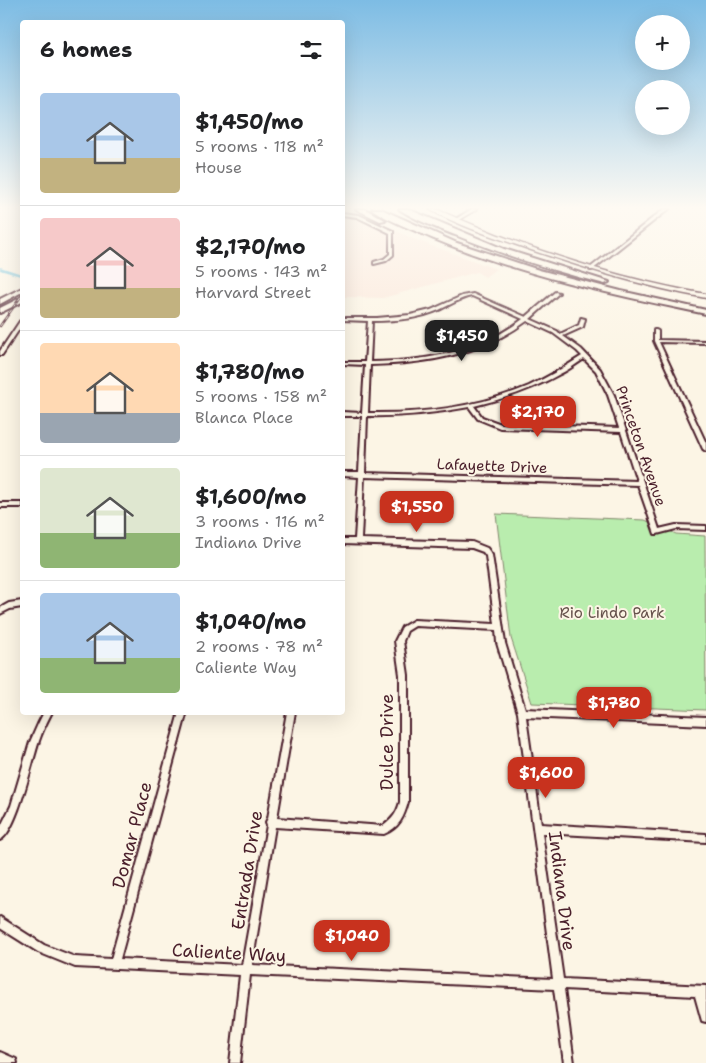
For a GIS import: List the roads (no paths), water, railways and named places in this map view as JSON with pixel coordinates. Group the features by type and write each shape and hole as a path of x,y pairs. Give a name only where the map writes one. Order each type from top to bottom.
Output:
{"highway":[{"path":"494,259 542,274 706,312"},
{"path":"527,259 600,280 706,306"}],"main road":[{"path":"0,302 20,291"},
{"path":"0,311 20,300"}],"street":[{"path":"375,263 387,259"},
{"path":"560,259 645,285 706,296"},
{"path":"591,269 604,259"},
{"path":"345,363 413,362 455,354 492,340 528,318 557,293"},
{"name":"Princeton Avenue","path":"370,320 420,315 443,308 470,295 528,318 561,335 598,370 608,388 657,532 676,528 706,528"},
{"path":"345,319 370,320 358,542 345,542"},
{"path":"561,335 581,326 583,319"},
{"path":"0,354 20,325"},
{"path":"656,331 656,341 706,449"},
{"path":"656,341 706,342"},
{"path":"345,414 415,413 470,406 529,388 555,375 585,356"},
{"path":"470,406 480,418 500,426 623,430"},
{"name":"Lafayette Drive","path":"345,474 641,483"},
{"path":"0,504 20,505"},
{"name":"Indiana Drive","path":"358,542 472,546 484,550 490,560 498,627 522,713 569,1063"},
{"path":"1,610 20,605"},
{"name":"Dulce Drive","path":"270,822 384,830 392,826 400,817 404,802 404,675 399,641 400,634 414,623 498,627"},
{"path":"522,713 706,721"},
{"path":"0,836 15,809 32,752 46,715"},
{"name":"Domar Place","path":"114,964 181,715"},
{"name":"Entrada Drive","path":"235,1063 246,970 270,822 290,715"},
{"path":"538,828 706,838"},
{"name":"Caliente Way","path":"0,922 41,949 59,958 75,962 558,986 703,991"},
{"path":"703,991 706,1017"},
{"path":"0,1057 12,1063"}],"waterway":[{"path":"0,268 20,275"}],"railway":[{"path":"0,326 20,298"}],"park label":[{"name":"Rio Lindo Park","path":"612,613"}]}
